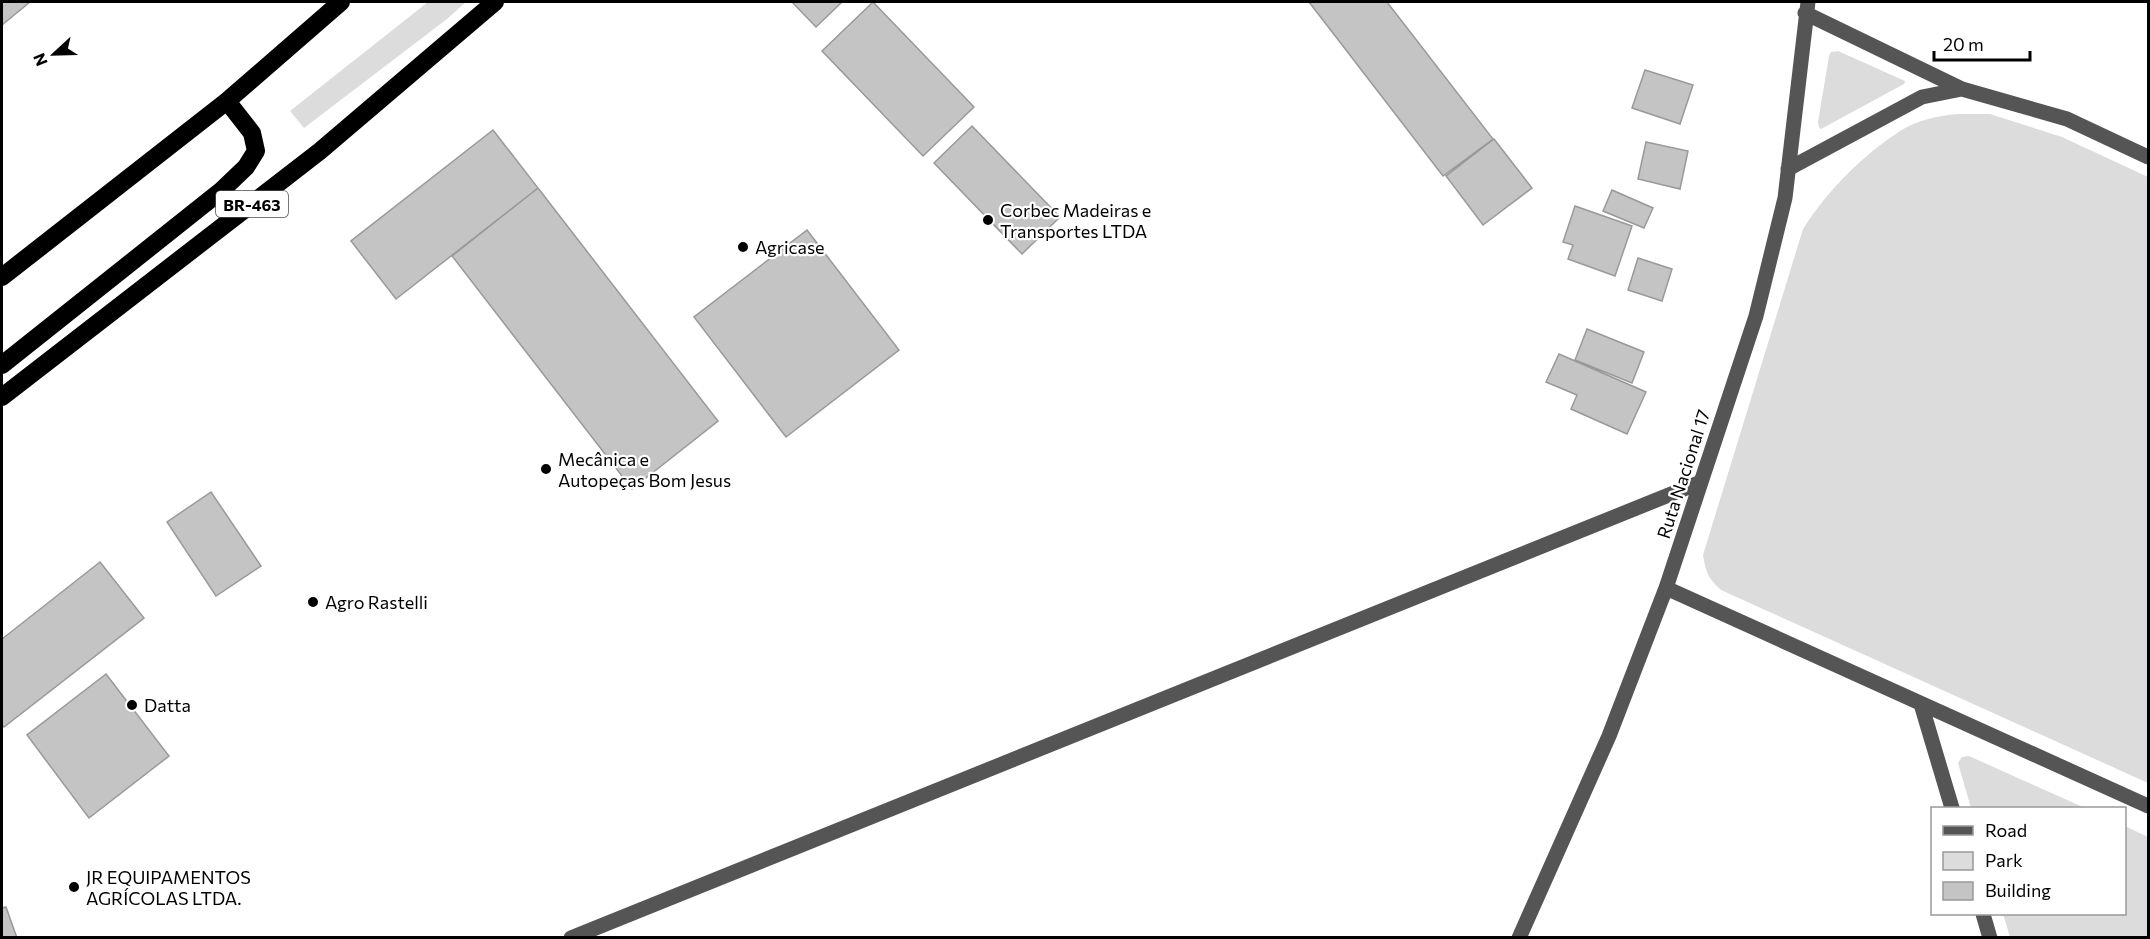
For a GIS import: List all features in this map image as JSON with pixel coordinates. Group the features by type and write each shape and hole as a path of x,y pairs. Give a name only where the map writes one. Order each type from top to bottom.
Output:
{"highway":[{"path":"2,277 227,101 340,2"},
{"name":"BR-463","path":"2,397 320,151 495,2"},
{"path":"2,365 222,190 246,167 256,151 252,133 227,101"}],"street":[{"path":"1806,7 1962,88 2067,119 2148,157"},
{"name":"Ruta Nacional 17","path":"1519,938 1609,736 1666,588 1756,316 1785,198 1806,7"},
{"path":"1788,169 1922,98 1962,88"},
{"path":"571,938 1701,482"},
{"path":"1666,588 2148,806"},
{"path":"1921,704 1952,807"},
{"path":"1983,915 1990,938"}],"green space":[{"path":"428,2 466,2 304,128 290,111"},
{"path":"1838,51 1905,81 1904,84 1821,129 1818,122 1829,56 1831,52"},
{"path":"1957,114 1990,114 2062,137 2148,177 2148,783 1721,590 1710,578 1705,566 1703,555 1803,229 1834,188 1886,141 1920,121"},
{"path":"1969,756 2083,807 1971,807 1958,763 1962,757"},
{"path":"2126,826 2148,837 2148,937 2010,937 2003,915 2126,915"}],"building":[{"path":"2,2 30,2 2,25"},
{"path":"792,2 842,2 816,27"},
{"path":"873,2 974,107 923,156 822,51"},
{"path":"1309,2 1387,2 1493,139 1443,176"},
{"path":"1645,70 1693,85 1680,124 1632,108"},
{"path":"972,126 1060,217 1022,254 934,163"},
{"path":"493,130 538,188 396,299 351,241"},
{"path":"1494,139 1532,188 1483,225 1446,176"},
{"path":"1646,142 1688,151 1680,189 1638,179"},
{"path":"538,188 718,421 632,489 452,256"},
{"path":"1612,190 1653,208 1644,228 1603,211"},
{"path":"1575,206 1632,226 1615,276 1568,259 1573,245 1563,242"},
{"path":"807,230 899,350 786,437 694,317"},
{"path":"1638,258 1672,269 1662,301 1628,290"},
{"path":"1587,329 1644,352 1632,383 1575,360"},
{"path":"1559,354 1646,392 1627,434 1571,409 1577,395 1546,382"},
{"path":"211,492 261,566 216,596 167,522"},
{"path":"100,562 144,618 4,727 2,725 2,639"},
{"path":"106,674 169,756 89,818 27,735"},
{"path":"6,907 17,938 2,938 2,908"}],"place":[{"name":"Corbec Madeiras e Transportes LTDA","path":"988,220"},
{"name":"Agricase","path":"743,247"},
{"name":"Mecânica e Autopeças Bom Jesus","path":"546,469"},
{"name":"Agro Rastelli","path":"313,602"},
{"name":"Datta","path":"132,705"},
{"name":"JR EQUIPAMENTOS AGRÍCOLAS LTDA.","path":"74,887"}]}
